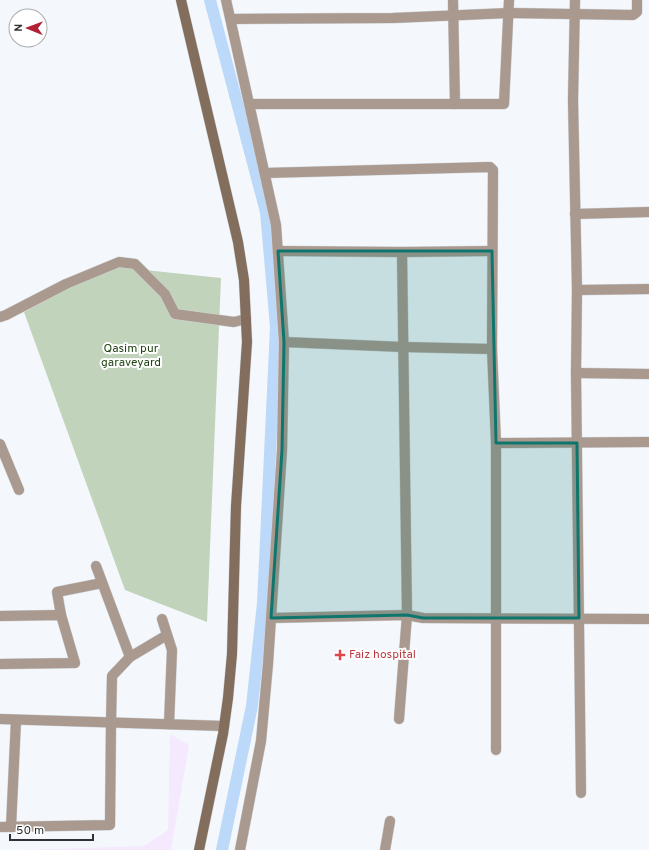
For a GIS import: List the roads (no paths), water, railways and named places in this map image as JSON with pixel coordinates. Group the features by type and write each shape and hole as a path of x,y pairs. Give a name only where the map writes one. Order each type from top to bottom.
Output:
{"main road":[{"path":"181,0 238,242 244,280 247,342 236,506 232,654 228,698 224,726 199,850"}],"street":[{"path":"226,0 276,225 284,342 282,450 268,664 261,741 240,850"},
{"path":"453,0 455,104"},
{"path":"250,104 504,104 509,0"},
{"path":"575,0 573,100 577,290 576,443 581,793"},
{"path":"231,19 394,18 509,13 633,15 637,12 637,0"},
{"path":"265,173 490,167 493,170 492,349 496,443 496,750"},
{"path":"575,214 649,212"},
{"path":"278,251 492,251"},
{"path":"399,719 407,615 402,252"},
{"path":"0,317 66,284 119,262 135,264 166,294 175,314 234,322 246,319"},
{"path":"577,290 649,289"},
{"path":"284,342 492,349"},
{"path":"576,373 649,374"},
{"path":"496,443 649,442"},
{"path":"0,444 19,490"},
{"path":"96,566 130,657"},
{"path":"0,664 74,663 61,615 57,592 102,583"},
{"path":"0,616 61,615"},
{"path":"271,618 407,615 423,618 649,619"},
{"path":"162,619 172,650 169,724"},
{"path":"0,827 110,825 112,676 130,657 167,635"},
{"path":"0,720 224,726"},
{"path":"11,827 16,720"},
{"path":"385,850 390,821"}],"waterway":[{"path":"210,0 266,212 276,327 263,603 252,706 222,850"}],"place":[{"name":"Faiz hospital","path":"340,655"}],"park label":[{"name":"Qasim pur garaveyard","path":"131,356"}]}
